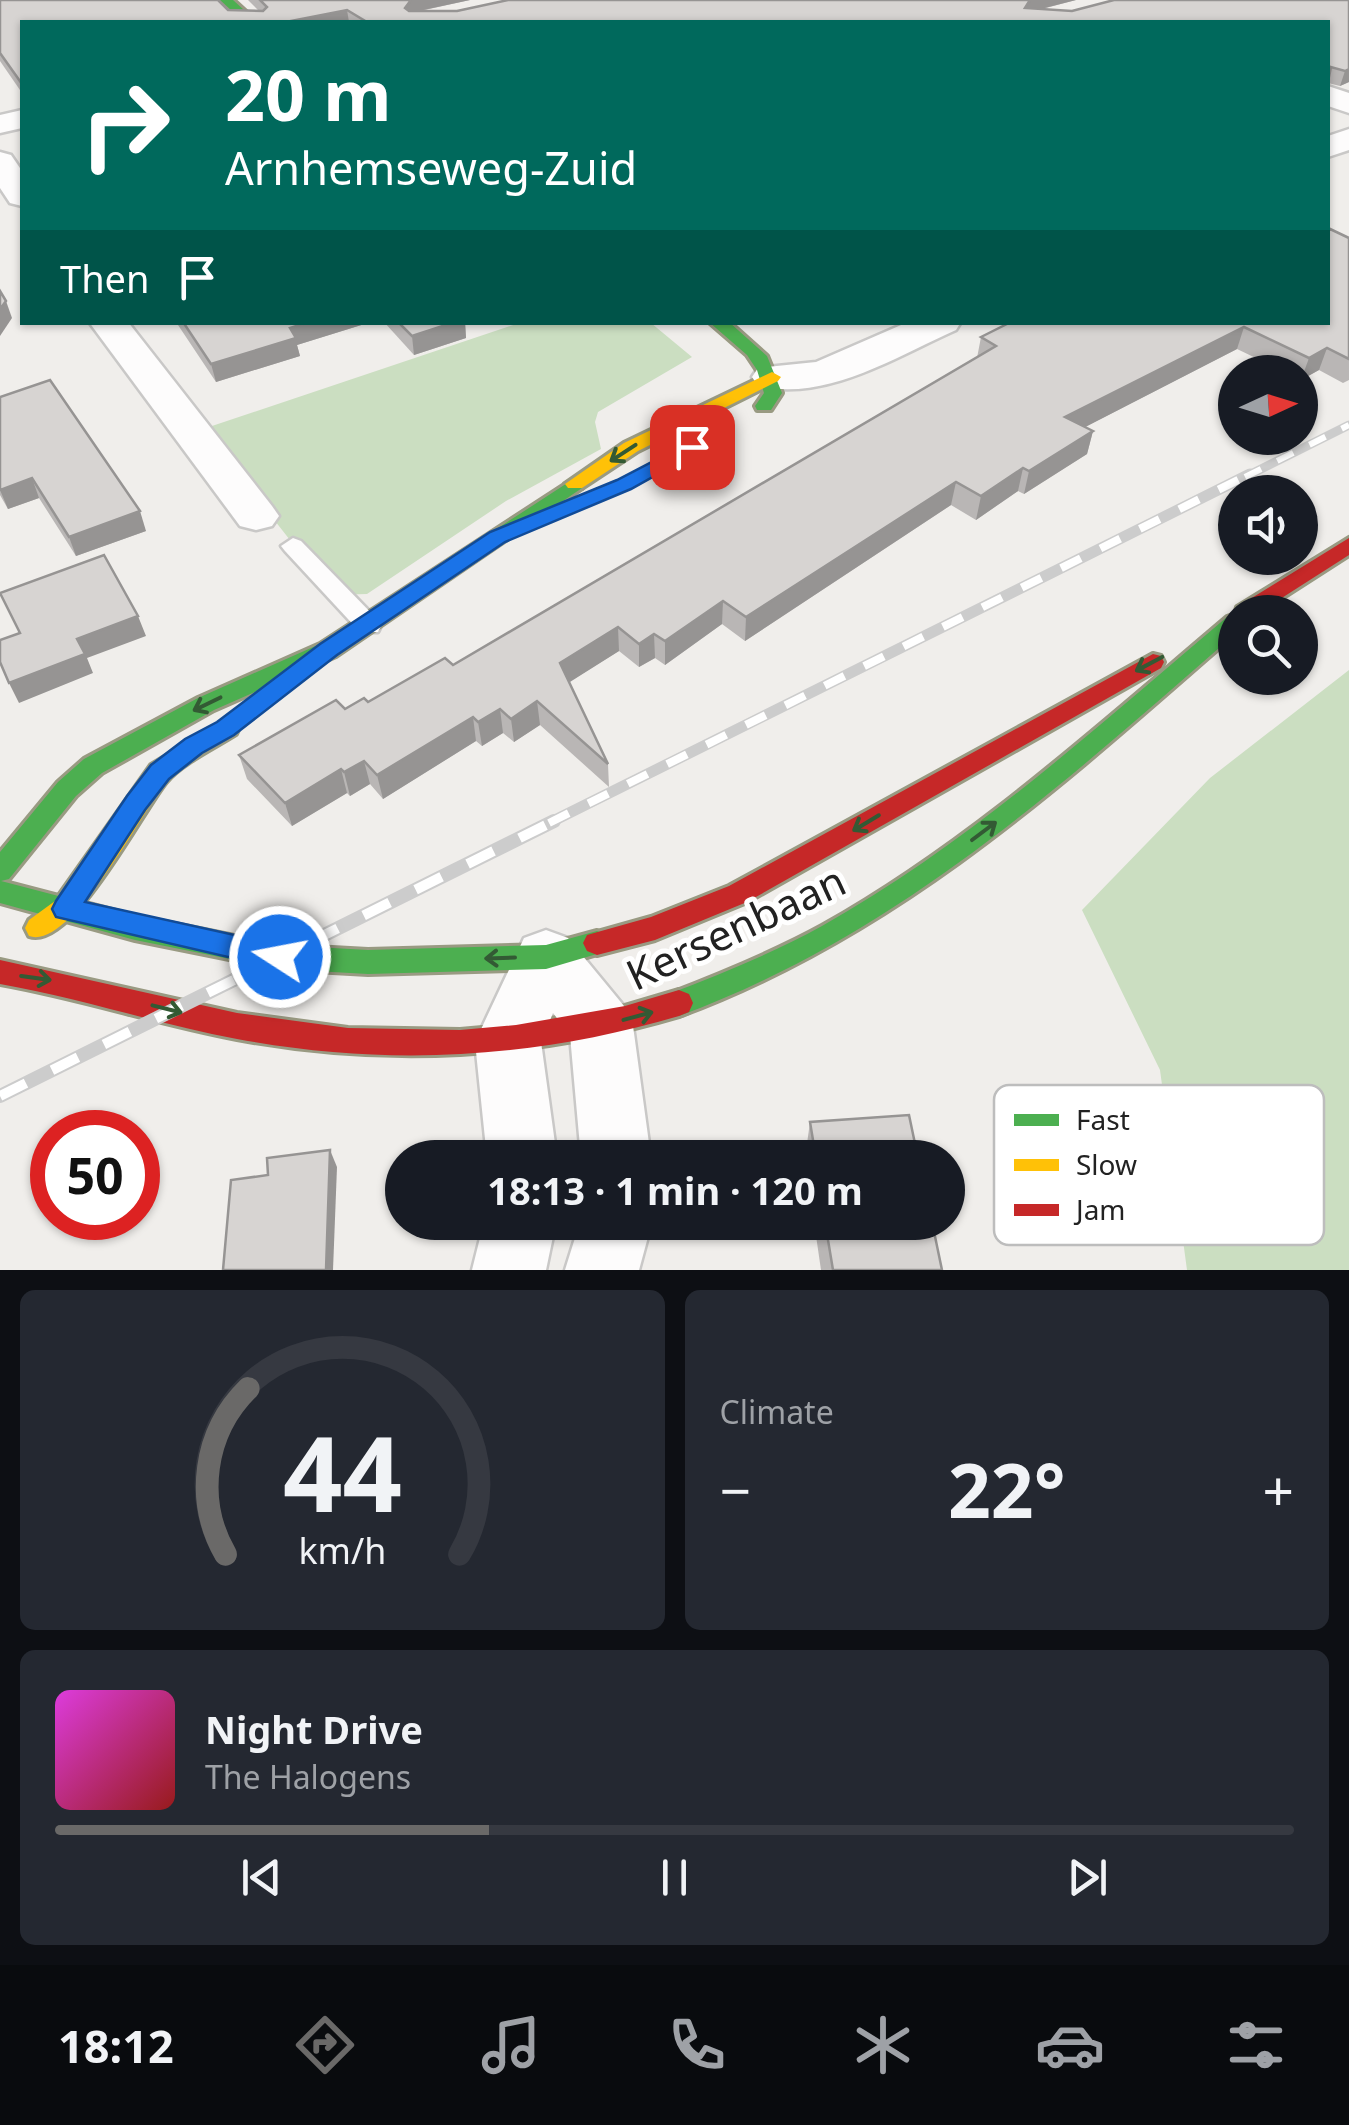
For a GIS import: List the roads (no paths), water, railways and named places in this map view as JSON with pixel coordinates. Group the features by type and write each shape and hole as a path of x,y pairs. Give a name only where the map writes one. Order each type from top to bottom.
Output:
{"main road":[{"path":"226,0 248,20"},
{"path":"721,325 757,351 772,376 773,394 762,410 744,419"},
{"path":"0,871 67,788 93,766 206,704 328,650 630,447 772,376"},
{"path":"498,537 606,492"},
{"name":"Kersenbaan","path":"1273,595 1349,545"},
{"name":"Kersenbaan","path":"0,892 280,957 368,962 546,957 655,928 738,894 1218,628"},
{"name":"Kersenbaan","path":"0,972 72,983 171,1011 283,1034 420,1043 508,1042 602,1026 677,1006 835,933 953,854 1037,791 1218,636"},
{"path":"13,946 66,909 160,772 328,650"}],"street":[{"path":"0,162 20,193"},
{"path":"110,325 256,516"},
{"path":"772,376 823,374 935,325"},
{"path":"520,1140 508,1042 546,957 602,1026 614,1140"},
{"path":"508,1270 516,1240"},
{"path":"602,1270 611,1240"}],"lane":[{"path":"293,546 369,626"}],"railway":[{"path":"1249,475 1349,425"},
{"path":"549,823 1250,474"},
{"path":"0,1096 554,821"}]}
